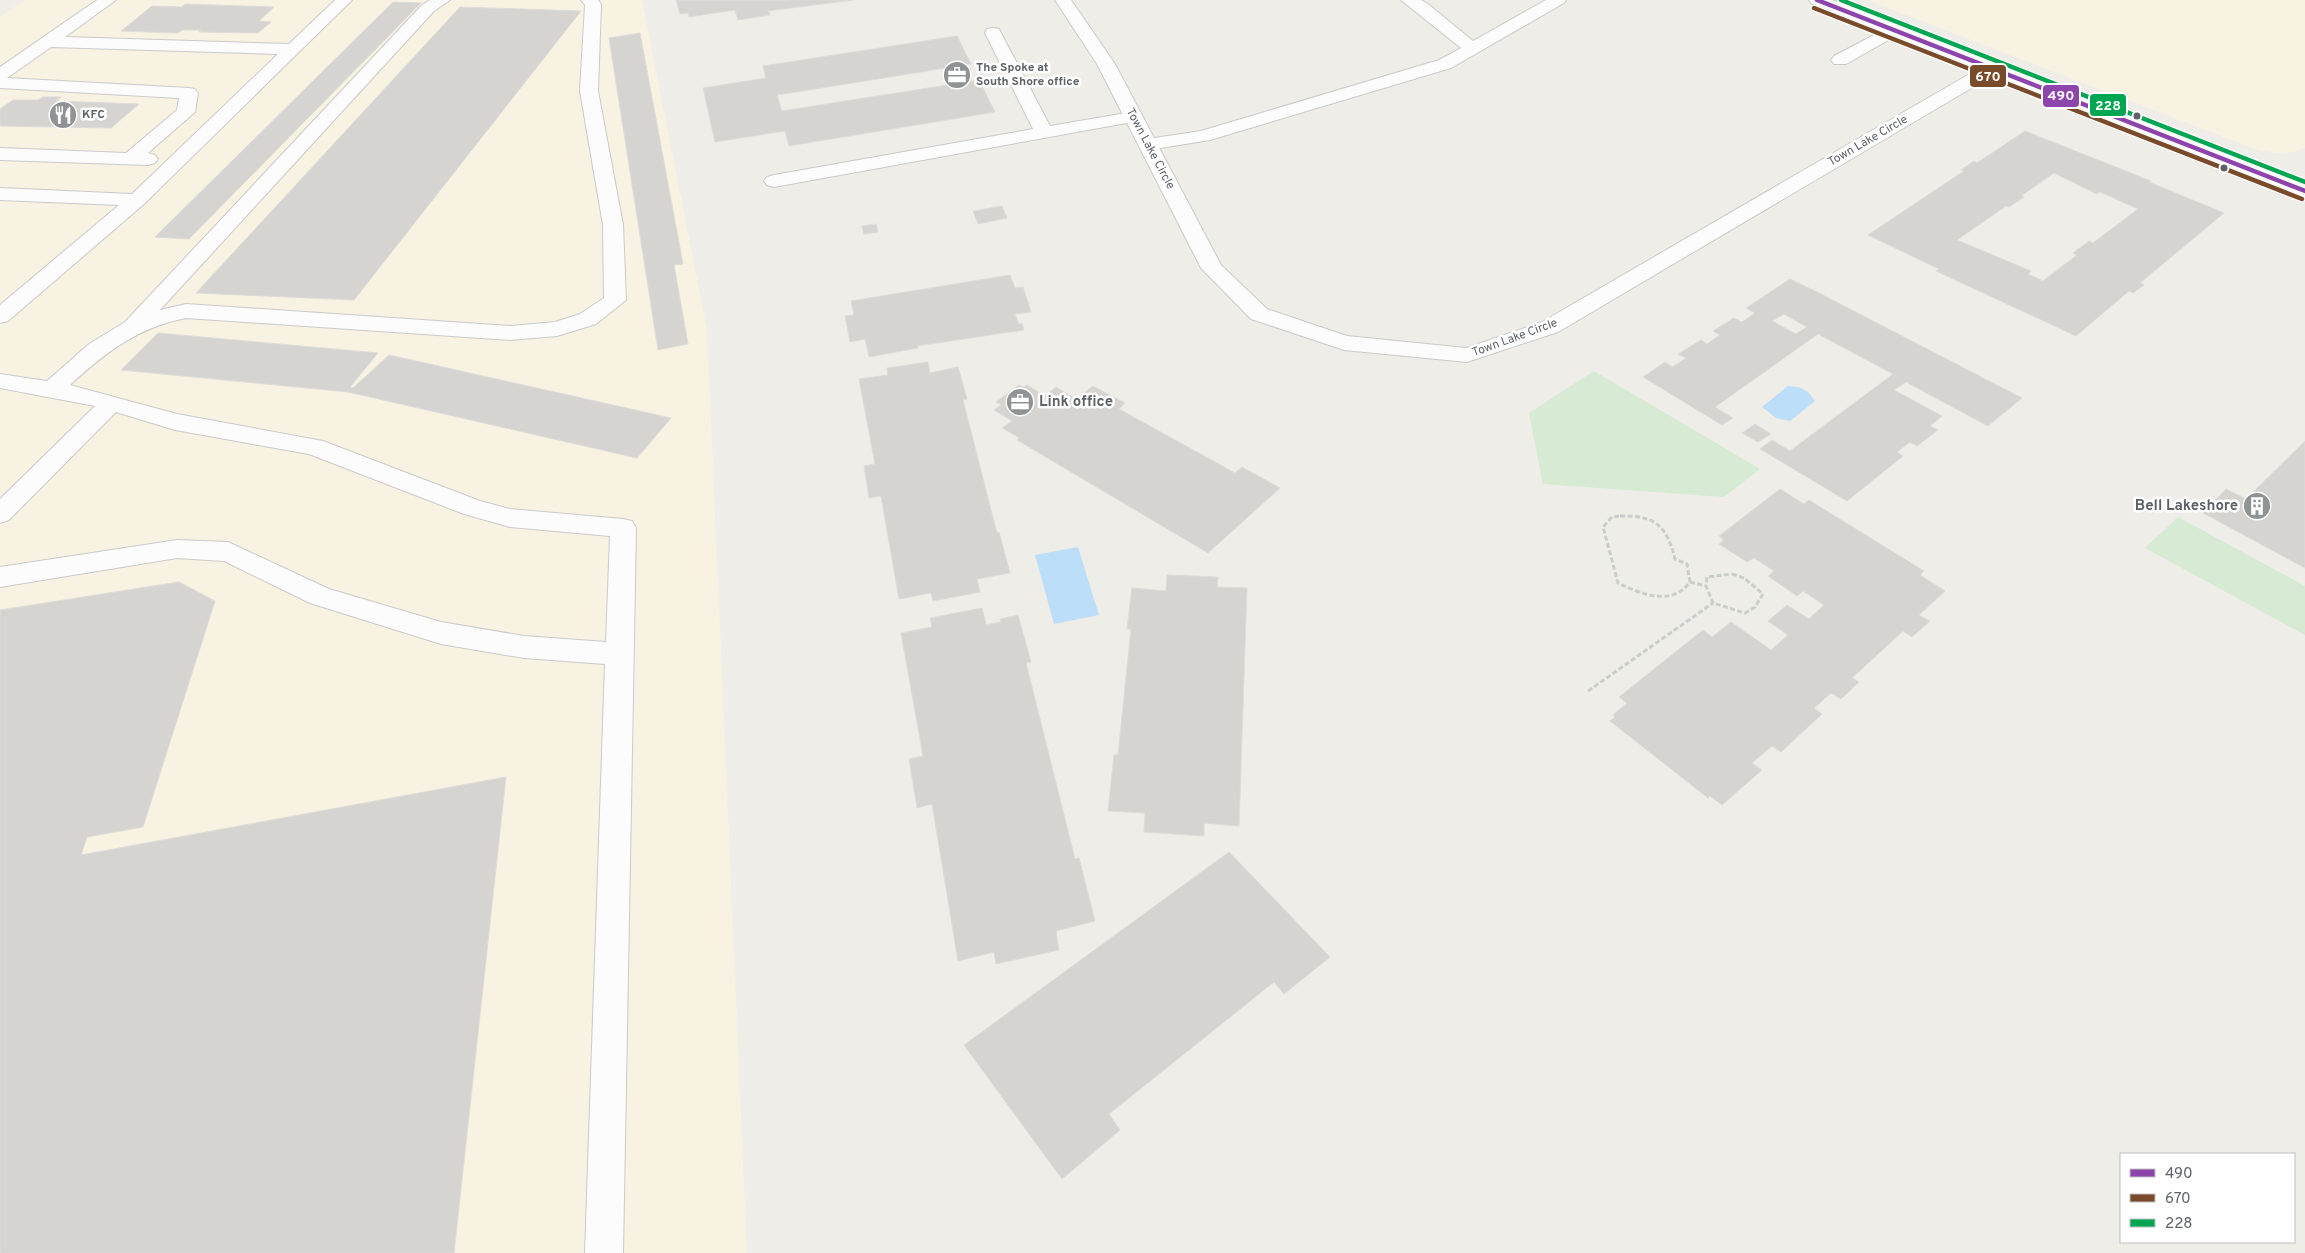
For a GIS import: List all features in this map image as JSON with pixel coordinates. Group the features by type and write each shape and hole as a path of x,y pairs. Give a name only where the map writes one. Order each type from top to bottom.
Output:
{"street":[{"path":"0,75 108,0"},
{"path":"0,316 137,200 344,0"},
{"path":"133,324 421,15 440,0"},
{"path":"52,389 102,344 133,324 160,314 186,311 510,333 557,329 588,319 615,300 613,225 589,91 593,4 589,0"},
{"name":"Town Lake Circle","path":"1063,0 1106,64 1212,268 1259,314 1344,343 1467,356 1550,327 1991,69"},
{"path":"1410,0 1472,49"},
{"path":"1148,144 1203,136 1304,108 1444,64 1558,0"},
{"path":"1817,0 2305,191"},
{"path":"1840,60 1893,30"},
{"path":"993,33 1044,133"},
{"path":"47,42 293,49"},
{"path":"0,83 189,93 186,112 131,158"},
{"path":"774,181 1132,117"},
{"path":"0,154 179,160"},
{"path":"0,194 137,200"},
{"path":"0,381 52,389 112,403 175,422 314,446 473,508 510,518 547,523 623,528 604,1253"},
{"path":"0,514 112,403"},
{"path":"0,483 36,478"},
{"path":"0,577 177,549 206,549 228,552 320,596 440,633 524,647 619,654"}],"path":[{"path":"1635,515 1656,523 1668,536 1674,559 1687,564 1690,582 1686,590 1679,596 1642,594 1618,583 1603,527 1612,516 1635,515"},
{"path":"1729,572 1753,582 1763,594 1755,607 1745,613 1713,603 1706,586 1707,577 1729,572"},
{"path":"1690,582 1706,586"},
{"path":"1588,691 1713,603"}],"shaded area":[{"path":"25,0 642,0 707,329 747,1253 0,1253 0,17"},
{"path":"1867,0 2305,0 2305,148 2295,152 2276,153 2255,149"}],"green space":[{"path":"1594,371 1760,469 1724,497 1543,484 1529,413"},
{"path":"2178,517 2305,586 2305,635 2145,548"}],"water":[{"path":"1788,386 1799,387 1808,392 1815,401 1790,421 1776,418 1762,407"},
{"path":"1078,547 1099,615 1054,624 1035,555"}],"building":[{"path":"676,0 853,0 768,11 770,15 738,20 735,10 689,17 688,13 680,14"},
{"path":"393,2 421,3 189,239 155,237"},
{"path":"185,4 274,7 259,21 271,22 258,33 199,32 201,30 182,30 178,33 121,31 152,6 182,7"},
{"path":"460,7 581,11 354,300 196,293"},
{"path":"640,33 683,264 674,265 688,344 658,350 609,38"},
{"path":"957,36 971,64 777,95 782,111 979,80 995,112 789,146 785,131 715,142 703,88 766,78 763,66"},
{"name":"KFC","path":"43,97 61,97 56,101 139,104 111,128 0,126 0,109 13,100 38,100"},
{"path":"2025,131 2151,181 2149,182 2224,213 2140,283 2144,285 2133,293 2129,291 2076,336 1936,271 1939,269 1868,235 1964,171 1961,170 1974,161 1977,163","holes":["2054,173 2097,194 2100,192 2138,209 2093,243 2089,241 2073,253 2077,255 2043,281 2028,274 2031,271 1957,240 2006,206 2009,207 2024,197 2021,196"]},
{"path":"1002,206 1007,218 978,224 973,211"},
{"path":"876,224 878,232 864,234 862,226"},
{"path":"1010,275 1015,288 1023,287 1031,312 1015,314 1019,324 1022,323 1024,330 917,346 918,348 869,357 865,339 850,342 845,316 854,315 851,301"},
{"path":"1790,279 2022,398 1988,426 1906,382 1894,390 1942,416 1930,426 1938,430 1917,446 1910,442 1897,452 1903,456 1847,501 1760,449 1772,440 1790,451 1893,374 1818,334 1715,407 1733,418 1722,425 1643,377 1665,362 1672,367 1686,358 1678,354 1701,340 1707,344 1720,335 1713,331 1734,318 1742,322 1755,313 1746,308","holes":["1784,314 1807,327 1796,334 1772,321"]},
{"path":"158,333 378,353 350,387 353,388 389,355 671,418 637,458 348,392 121,370"},
{"path":"928,362 930,373 958,367 967,399 963,400 997,533 999,532 1010,573 977,579 980,592 933,601 931,593 899,599 881,496 869,498 864,466 875,464 859,379 888,375 887,368"},
{"path":"1019,385 1024,387 1027,385 1045,396 1056,387 1076,399 1093,386 1125,403 1119,409 1235,473 1242,467 1280,488 1208,553 1017,440 1020,438 1002,428 1012,421 994,410 1001,405 996,402"},
{"path":"1755,424 1771,434 1758,442 1742,433"},
{"name":"Bell Lakeshore","path":"2305,441 2305,568 2203,513 2226,489 2246,499"},
{"path":"1780,489 1804,504 1809,500 1924,571 1920,575 1945,591 1919,615 1930,621 1912,637 1903,631 1852,678 1859,682 1841,699 1831,693 1814,708 1822,714 1781,752 1772,746 1752,763 1762,770 1722,805 1710,796 1708,798 1610,721 1615,717 1613,715 1627,703 1619,697 1703,630 1712,637 1731,622 1771,650 1788,635 1768,621 1787,605 1809,619 1824,605 1803,591 1797,596 1768,576 1774,571 1754,558 1747,562 1719,544 1724,540 1719,536"},
{"path":"1167,575 1218,577 1217,587 1247,588 1239,826 1204,823 1204,836 1144,832 1145,813 1108,811 1114,755 1118,755 1131,629 1127,629 1132,588 1166,591"},
{"path":"179,582 215,601 143,827 87,837 81,855 506,777 454,1253 0,1253 0,610"},
{"path":"982,608 986,625 1001,622 1000,619 1018,615 1031,662 1026,663 1075,859 1079,858 1095,921 1056,931 1059,950 996,964 994,952 958,961 932,804 917,808 909,759 923,756 901,633 932,627 930,618"},
{"path":"1229,852 1330,957 1284,994 1274,982 1109,1114 1120,1130 1062,1179 964,1045"}],"transit line":[{"name":"490","path":"1817,0 2305,191"},
{"name":"228","path":"1841,0 2305,182"},
{"name":"670","path":"1814,8 2302,199"}],"place":[{"name":"The Spoke at South Shore office","path":"957,75"},
{"name":"KFC","path":"63,115"},
{"name":"Link office","path":"1020,402"},
{"name":"Bell Lakeshore","path":"2257,506"}]}
